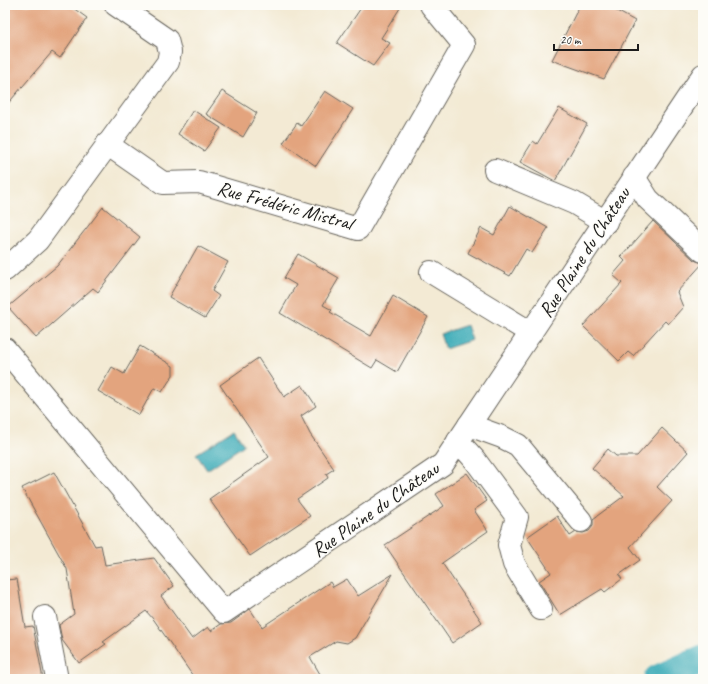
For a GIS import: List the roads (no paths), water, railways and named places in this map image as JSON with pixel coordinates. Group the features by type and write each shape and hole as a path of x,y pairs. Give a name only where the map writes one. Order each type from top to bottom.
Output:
{"street":[{"path":"5,270 38,240 168,62 170,52 166,40 116,5"},
{"name":"Rue Frédéric Mistral","path":"107,144 163,183 199,182 358,229 464,45 431,5"},
{"name":"Rue Plaine du Château","path":"5,349 224,612 443,464 703,75"},
{"path":"495,170 574,203 606,222"},
{"path":"634,177 648,199 703,251"},
{"path":"431,272 531,333"},
{"path":"541,608 514,564 509,545 517,517 475,460 464,433 502,436 518,445 581,521"},
{"path":"45,617 57,679"}],"water":[{"path":"467,325 472,340 445,349 440,334"},
{"path":"234,430 244,445 207,470 196,454"}],"waterway":[{"path":"658,679 703,659"}]}
